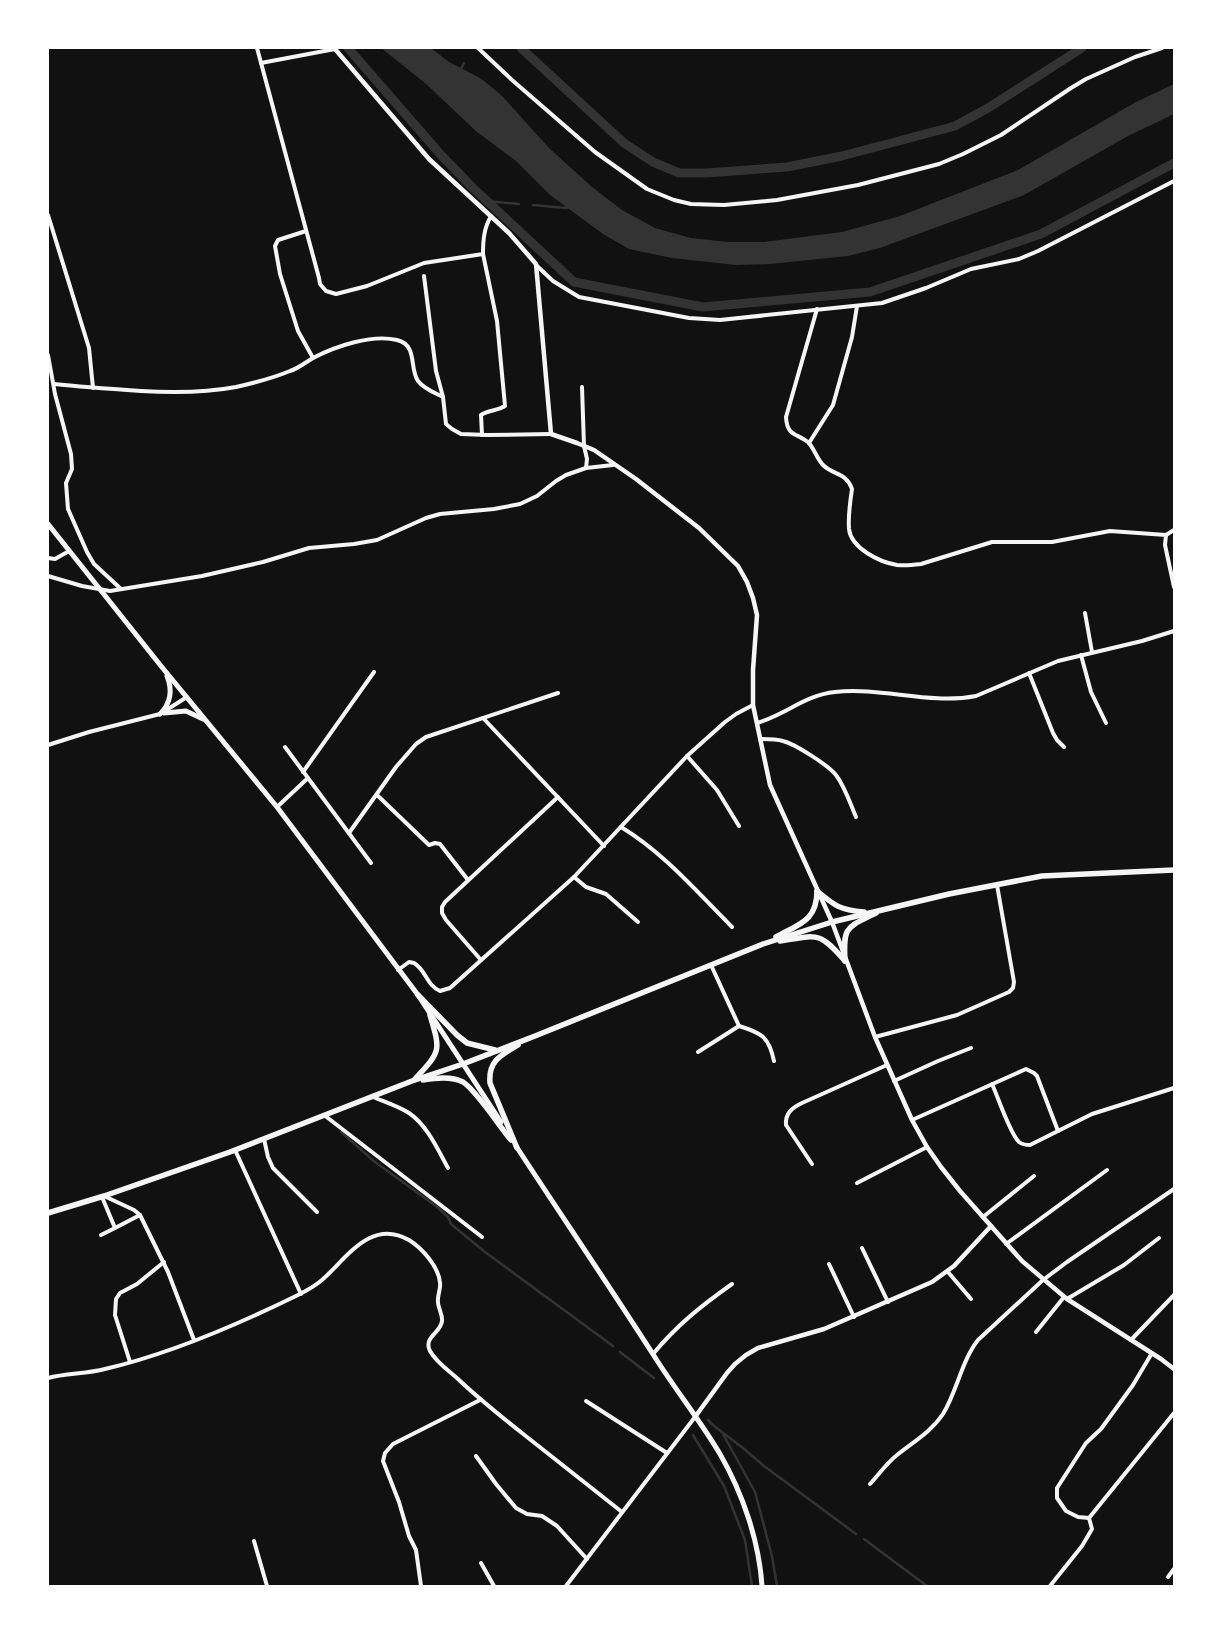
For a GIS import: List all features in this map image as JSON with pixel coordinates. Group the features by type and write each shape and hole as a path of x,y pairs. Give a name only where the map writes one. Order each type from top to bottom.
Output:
{"main road":[{"path":"48,524 277,807 418,996 720,1454 744,1505 761,1562 762,1586"},
{"path":"161,666 168,676 171,694 162,713"},
{"path":"162,713 186,711 208,722"},
{"path":"48,1213 235,1150 412,1081 463,1064 535,1036 763,944 832,922 887,908 1042,876 1174,870"},
{"path":"817,890 832,904 847,911 869,912"},
{"path":"763,944 807,920 817,903 817,890"},
{"path":"845,961 845,933 851,926 887,908"},
{"path":"763,944 812,936 824,939 845,961"},
{"path":"418,996 467,1043 496,1051"},
{"path":"412,1081 436,1054 438,1042 430,1015"},
{"path":"517,1148 490,1083 489,1075 492,1066 500,1055 535,1036"},
{"path":"412,1081 443,1078 464,1083 517,1148"}],"street":[{"path":"257,48 320,284 326,291 336,294 367,286 424,263 483,254"},
{"path":"261,63 334,48 429,159 509,233 553,281 579,297 689,318 720,320 870,305 897,299 972,269 1019,259 1038,251 1174,181"},
{"path":"478,48 595,152 647,189 674,200 691,204 724,205 795,197 939,164 1001,135 1086,79 1135,57 1162,48"},
{"path":"48,215 89,348 93,388"},
{"path":"482,435 480,415 486,411 499,410 505,406 497,321 483,254 483,239 491,216"},
{"path":"306,231 281,238 275,246 280,274 298,331 313,358"},
{"path":"536,264 551,434"},
{"path":"424,276 436,371 444,398 446,424 461,434 551,434 594,450 636,478 699,528 738,566 747,582 757,615 753,670 753,705 770,785 832,922 875,1037 912,1120 927,1147 960,1191 1006,1244 1066,1298 1174,1369"},
{"path":"809,443 833,405 852,337 857,306"},
{"path":"817,309 786,418 788,429 797,437 809,443 823,465 829,470 845,477 850,483 852,489 849,530 853,540 868,554 896,565 921,564 992,542 1052,542 1110,532 1166,535 1174,530"},
{"path":"54,384 166,393 218,390 291,371 313,358 352,342 388,339 404,342 410,348 413,355 414,373 418,380 444,398"},
{"path":"48,355 71,454 72,469 66,482 68,508 94,564 121,589"},
{"path":"582,387 586,468"},
{"path":"48,576 82,586 110,591 202,576 263,562 309,548 377,540 426,518 440,514 494,509 520,504 537,496 566,475 586,468 614,465"},
{"path":"1166,535 1165,545 1174,587"},
{"path":"48,558 55,559 69,551"},
{"path":"1085,613 1092,652"},
{"path":"757,723 776,716 807,699 833,692 864,691 944,699 962,699 976,696 1058,661 1142,641 1174,630"},
{"path":"1081,655 1091,692 1106,723"},
{"path":"304,772 374,672"},
{"path":"1029,673 1053,733 1064,747"},
{"path":"349,833 396,767 416,744 426,737 558,693"},
{"path":"48,745 88,732 162,713 188,697"},
{"path":"398,970 410,962 414,962 434,989 440,992 450,988 574,877 687,756 736,714 753,705"},
{"path":"483,718 604,846"},
{"path":"760,739 785,741 801,749 829,768 840,782 856,817"},
{"path":"285,747 371,863"},
{"path":"687,756 717,790 739,826"},
{"path":"277,807 308,778"},
{"path":"377,795 429,844 440,844 468,880"},
{"path":"481,960 446,920 442,913 442,907 468,880 558,797"},
{"path":"621,827 635,836 676,871 732,927"},
{"path":"574,877 586,886 606,894 638,922"},
{"path":"875,1037 957,1015 1009,992 1013,988 1014,982 997,885"},
{"path":"711,965 739,1026 756,1031 765,1037 772,1050 774,1061"},
{"path":"698,1052 739,1026"},
{"path":"894,1080 971,1048"},
{"path":"812,1164 786,1125 785,1119 787,1114 802,1103 887,1065"},
{"path":"912,1120 1022,1070 1031,1070 1037,1076 1058,1131"},
{"path":"992,1084 1012,1132 1021,1144 1030,1145 1098,1112 1174,1088"},
{"path":"373,1097 398,1107 416,1119 438,1148 448,1168"},
{"path":"324,1116 482,1237"},
{"path":"264,1139 268,1157 274,1168 317,1212"},
{"path":"857,1183 927,1147"},
{"path":"235,1150 301,1294"},
{"path":"1006,1244 1107,1170"},
{"path":"983,1217 1034,1176"},
{"path":"870,1484 886,1464 925,1434 943,1414 956,1389 971,1349 978,1340 1044,1280 1067,1262 1174,1189"},
{"path":"103,1196 134,1210 140,1215 164,1262 194,1340"},
{"path":"103,1196 115,1228"},
{"path":"102,1235 140,1215"},
{"path":"566,1586 735,1364 758,1348 824,1329 932,1282 948,1272 991,1226"},
{"path":"48,1378 104,1370 194,1340 234,1324 301,1294 320,1282 357,1245 376,1234 386,1233 408,1240 420,1248 438,1273 440,1284 438,1305 442,1319 440,1326 429,1341 431,1352 480,1400 622,1512"},
{"path":"1036,1332 1066,1298 1124,1265 1160,1238"},
{"path":"862,1248 888,1302"},
{"path":"130,1362 115,1315 116,1298 138,1284 164,1262"},
{"path":"829,1264 854,1317"},
{"path":"948,1272 971,1299"},
{"path":"653,1354 671,1332 698,1308 732,1284"},
{"path":"1131,1340 1174,1295"},
{"path":"1089,1518 1078,1517 1066,1511 1057,1498 1058,1488 1086,1443 1096,1434 1133,1385 1152,1353"},
{"path":"421,1586 416,1550 409,1536 399,1502 383,1461 385,1453 393,1444 480,1400"},
{"path":"586,1401 668,1453"},
{"path":"1089,1518 1174,1413"},
{"path":"476,1456 516,1508 527,1514 542,1516 557,1526 587,1559"},
{"path":"1050,1586 1082,1546 1092,1530 1089,1518"},
{"path":"254,1540 267,1586"},
{"path":"481,1564 494,1586"},
{"path":"1168,1576 1174,1569"}],"shaded area":[{"path":"381,48 431,48 449,62 480,78 494,89 549,148 592,187 622,210 655,228 691,238 728,242 764,242 842,232 900,216 1018,170 1136,102 1174,84 1174,114 1128,136 1024,195 880,248 848,256 770,264 736,265 672,258 629,249 603,234 550,195 516,161 477,132 425,83"}],"waterway":[{"path":"348,48 441,155 473,188 574,282 703,307 870,292 1041,234 1174,163"},
{"path":"521,48 624,143 653,162 679,173 787,167 842,156 955,126 988,108 1082,48"},
{"path":"460,71 464,63"},
{"path":"487,201 519,204"},
{"path":"533,205 569,207"},
{"path":"341,1132 375,1162 436,1206 448,1217 451,1224 485,1252 613,1346"},
{"path":"620,1352 654,1378"},
{"path":"708,1420 764,1466 856,1534"},
{"path":"723,1434 755,1492 772,1556 777,1586"},
{"path":"693,1435 724,1486 745,1540 752,1586"},
{"path":"864,1539 927,1586"}]}
